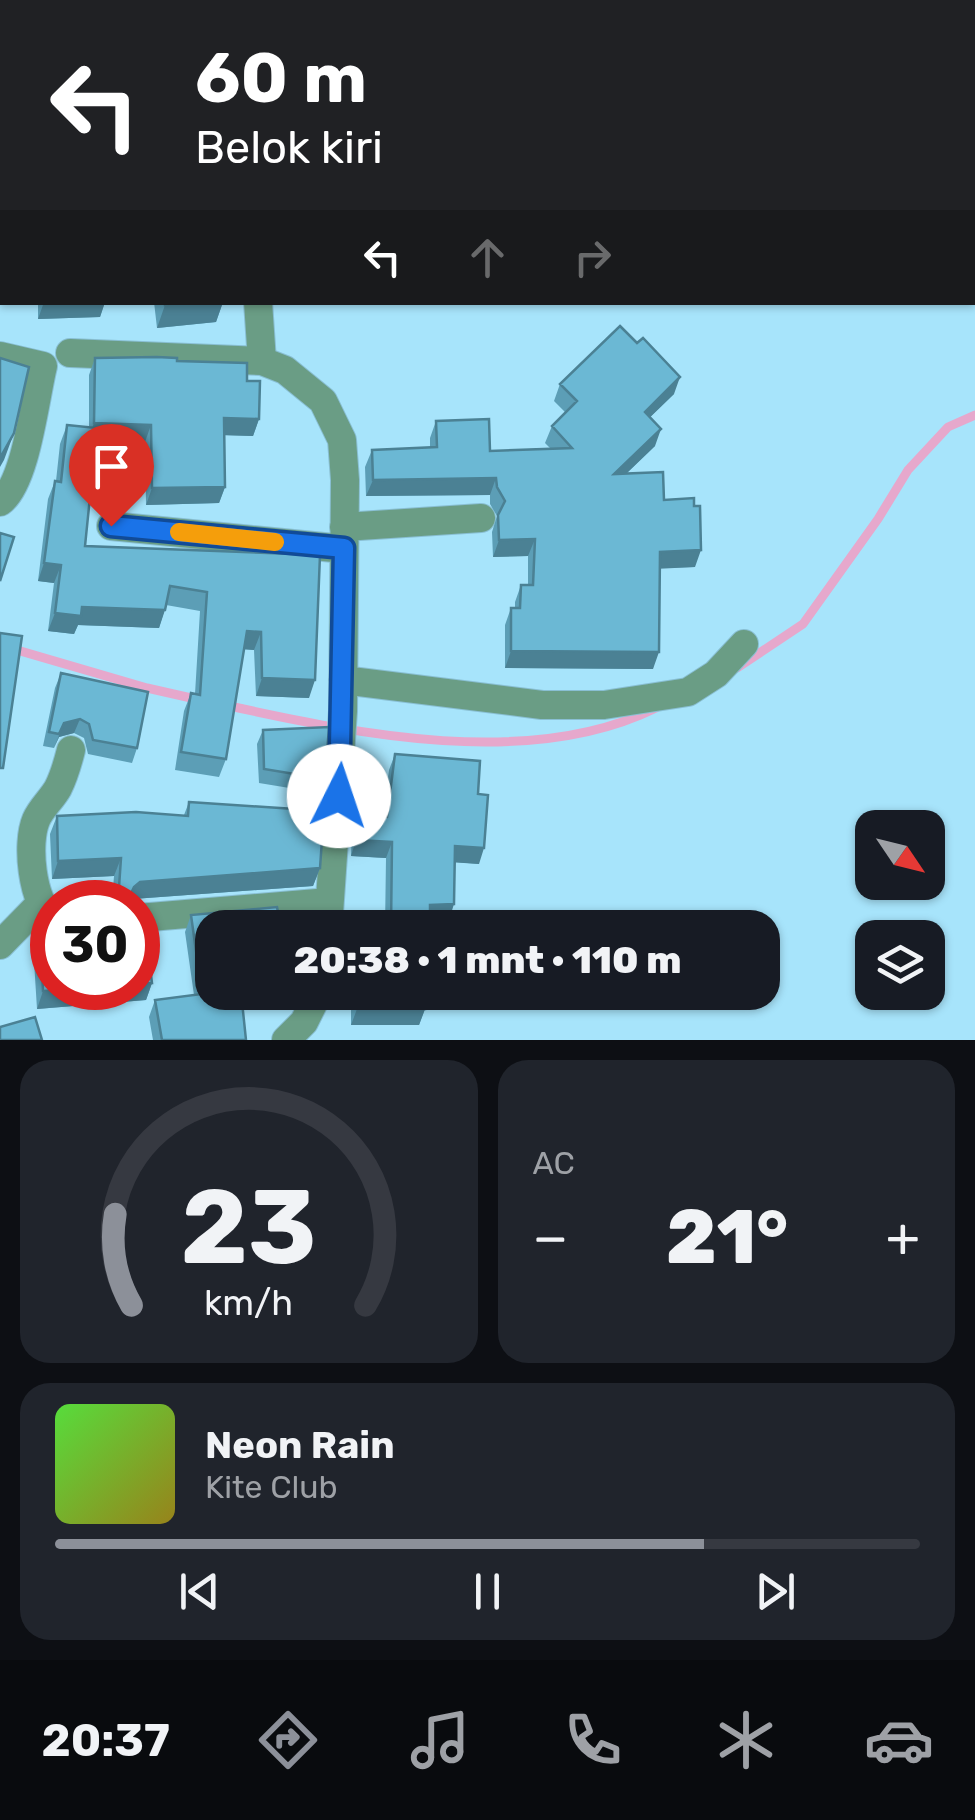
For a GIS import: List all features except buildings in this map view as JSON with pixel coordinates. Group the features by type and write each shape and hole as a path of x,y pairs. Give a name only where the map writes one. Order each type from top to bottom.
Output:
{"street":[{"path":"258,305 262,361"},
{"path":"70,353 262,361 285,370 323,401 342,440 342,757 328,910"},
{"path":"0,356 42,366 19,470 7,497 0,502"},
{"path":"111,526 344,538 481,518"},
{"path":"343,680 542,705 604,705 688,692 716,674 744,644"},
{"path":"35,880 33,830 37,817 58,788 72,750"},
{"path":"160,918 195,917"},
{"path":"0,945 30,923"},
{"path":"286,1040 310,1010"}],"waterway":[{"path":"737,668 803,624 908,470 948,427 975,415"},
{"path":"0,645 200,700"},
{"path":"225,705 386,735 499,742 554,738 607,727 656,708"}],"slow traffic":[{"path":"179,532 275,542"}],"route":[{"path":"111,526 344,548 339,796"}]}
